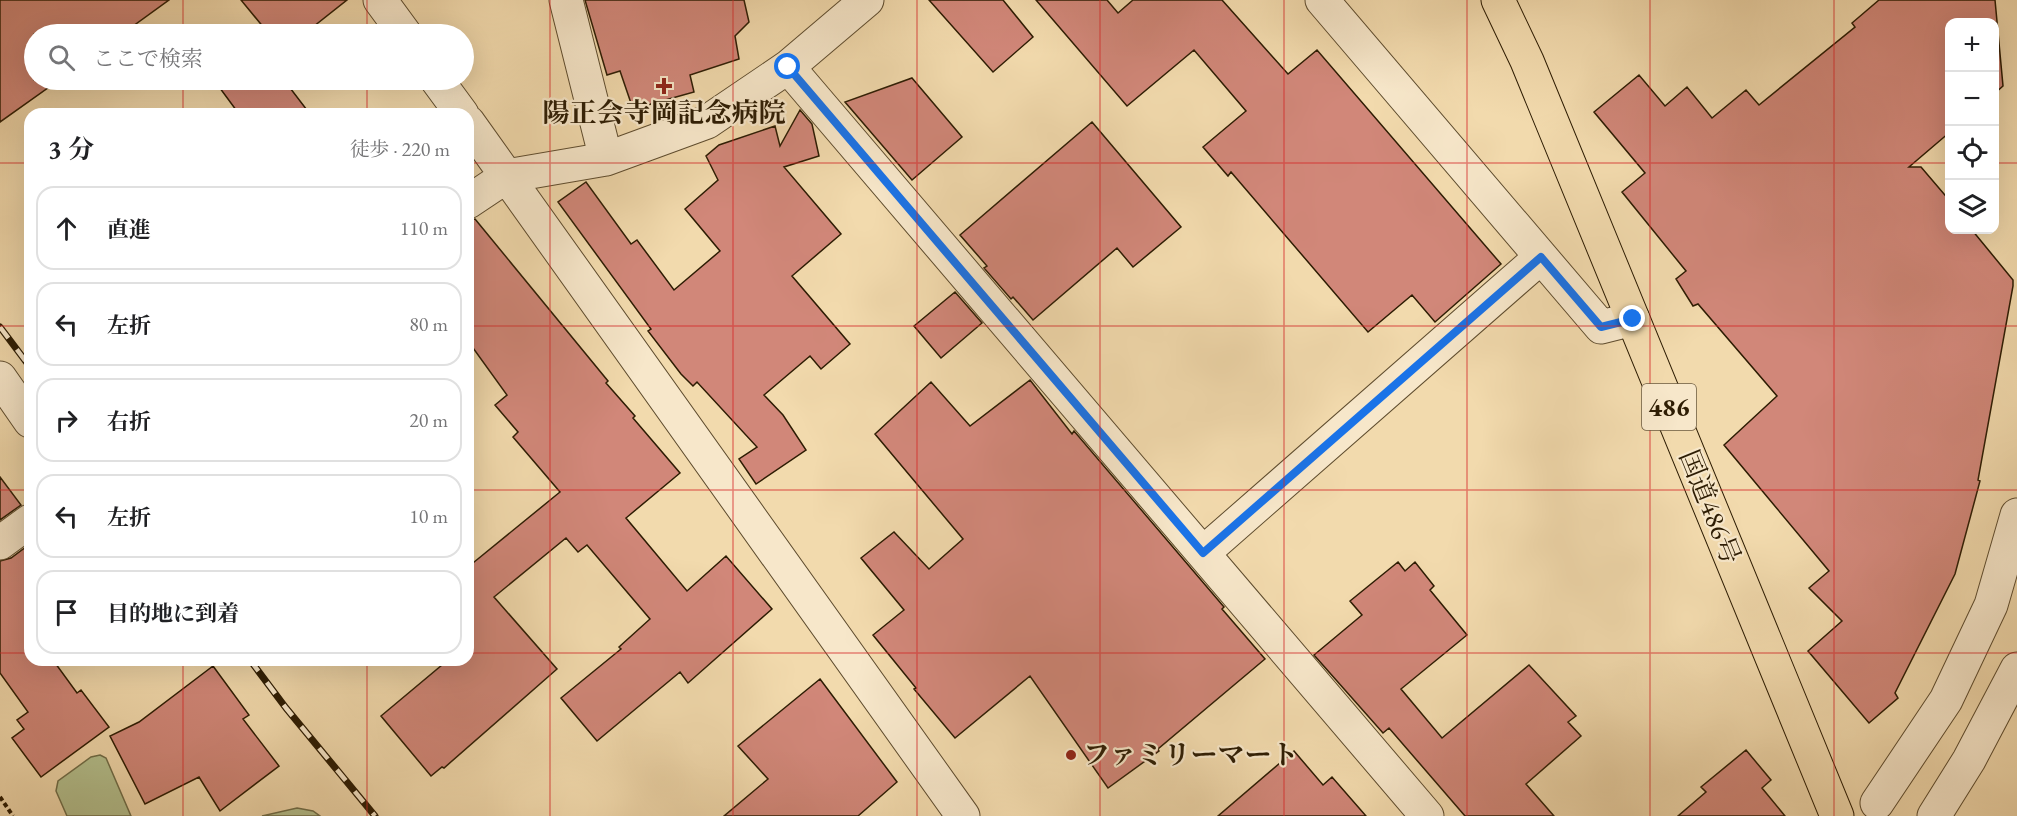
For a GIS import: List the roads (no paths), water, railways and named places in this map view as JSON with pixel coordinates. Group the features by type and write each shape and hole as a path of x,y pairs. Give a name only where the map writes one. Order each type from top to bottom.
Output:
{"highway":[{"name":"国道486号","path":"1498,0 1531,71 1837,816"}],"street":[{"path":"380,0 398,24"},
{"path":"566,0 606,159"},
{"path":"474,198 507,176 606,159 707,122 788,67 867,0"},
{"path":"1322,0 1601,327 1633,319"},
{"path":"788,67 1427,816"},
{"path":"444,90 458,108"},
{"path":"474,130 963,816"},
{"path":"1203,553 1541,257"},
{"path":"0,378 24,412"},
{"path":"1877,803 1946,700 1990,604 2017,515"},
{"path":"0,543 24,525"},
{"path":"1934,816 1969,760 2017,669"}],"railway":[{"path":"0,327 24,359"},
{"path":"254,666 375,816"}],"place":[{"name":"陽正会寺岡記念病院","path":"664,86"},
{"name":"ファミリーマート","path":"1071,755"}]}
